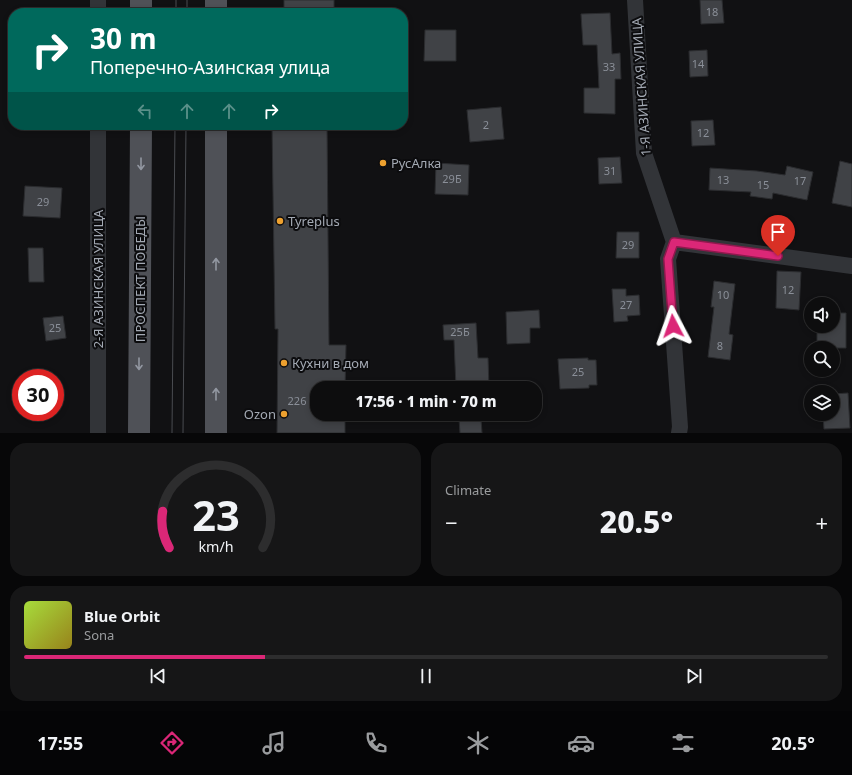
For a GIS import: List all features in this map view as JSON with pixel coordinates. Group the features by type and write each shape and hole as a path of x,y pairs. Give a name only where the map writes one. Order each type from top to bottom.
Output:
{"main road":[{"name":"ПРОСПЕКТ ПОБЕДЫ","path":"139,433 141,130"},
{"path":"216,130 216,433"}],"street":[{"name":"1-Я АЗИНСКАЯ УЛИЦА","path":"635,0 644,153 674,242"},
{"name":"2-Я АЗИНСКАЯ УЛИЦА","path":"98,130 98,433"},
{"path":"679,433 668,259 674,242 852,266"}],"building":[{"path":"284,0 334,0 334,8 284,8"},
{"path":"700,0 722,0 724,23 701,24"},
{"path":"610,13 612,54 620,53 621,79 615,79 615,114 584,113 584,88 599,88 597,45 583,45 581,14"},
{"path":"425,30 456,30 456,61 424,61"},
{"path":"707,50 708,76 690,77 689,51"},
{"path":"501,107 504,139 470,142 467,110"},
{"path":"713,120 715,145 692,146 691,121"},
{"path":"272,130 327,130 329,345 346,345 345,381 310,381 310,421 345,421 345,433 277,433 278,329 275,329"},
{"path":"620,157 622,183 599,184 598,158"},
{"path":"840,161 852,164 852,207 832,203"},
{"path":"436,163 469,165 468,195 435,194"},
{"path":"787,166 813,172 807,200 773,193 772,199 750,196 751,192 709,190 710,168 757,171 785,175"},
{"path":"25,186 62,188 60,218 23,216"},
{"path":"617,232 639,232 639,258 616,258"},
{"path":"28,248 43,248 44,282 29,282"},
{"path":"777,271 801,272 799,310 776,308"},
{"path":"714,281 735,284 729,334 733,335 730,360 708,357 714,307 711,307"},
{"path":"612,289 626,289 626,296 639,295 640,315 627,316 628,321 614,322"},
{"path":"539,310 540,328 530,328 530,343 507,344 506,312"},
{"path":"840,313 846,313 846,348 840,348 840,341 817,341 817,333 840,333"},
{"path":"63,316 66,338 46,341 43,318"},
{"path":"476,323 478,358 488,358 489,381 456,381 454,340 444,340 443,325"},
{"path":"588,358 588,360 596,360 597,385 589,385 589,388 560,389 558,359"},
{"path":"848,393 850,428 824,429 823,421 840,421 840,394"},
{"path":"459,421 481,421 482,433 460,433"}],"tram line":[{"path":"176,0 176,8"},
{"path":"187,0 187,8"},
{"path":"172,433 175,130"},
{"path":"183,433 186,130"}],"place":[{"name":"РусАлка","path":"383,163"},
{"name":"Tyreplus","path":"280,221"},
{"name":"Кухни в дом","path":"284,363"},
{"name":"Ozon","path":"284,414"}],"route":[{"path":"673,326 668,259 674,242 778,256"}]}
